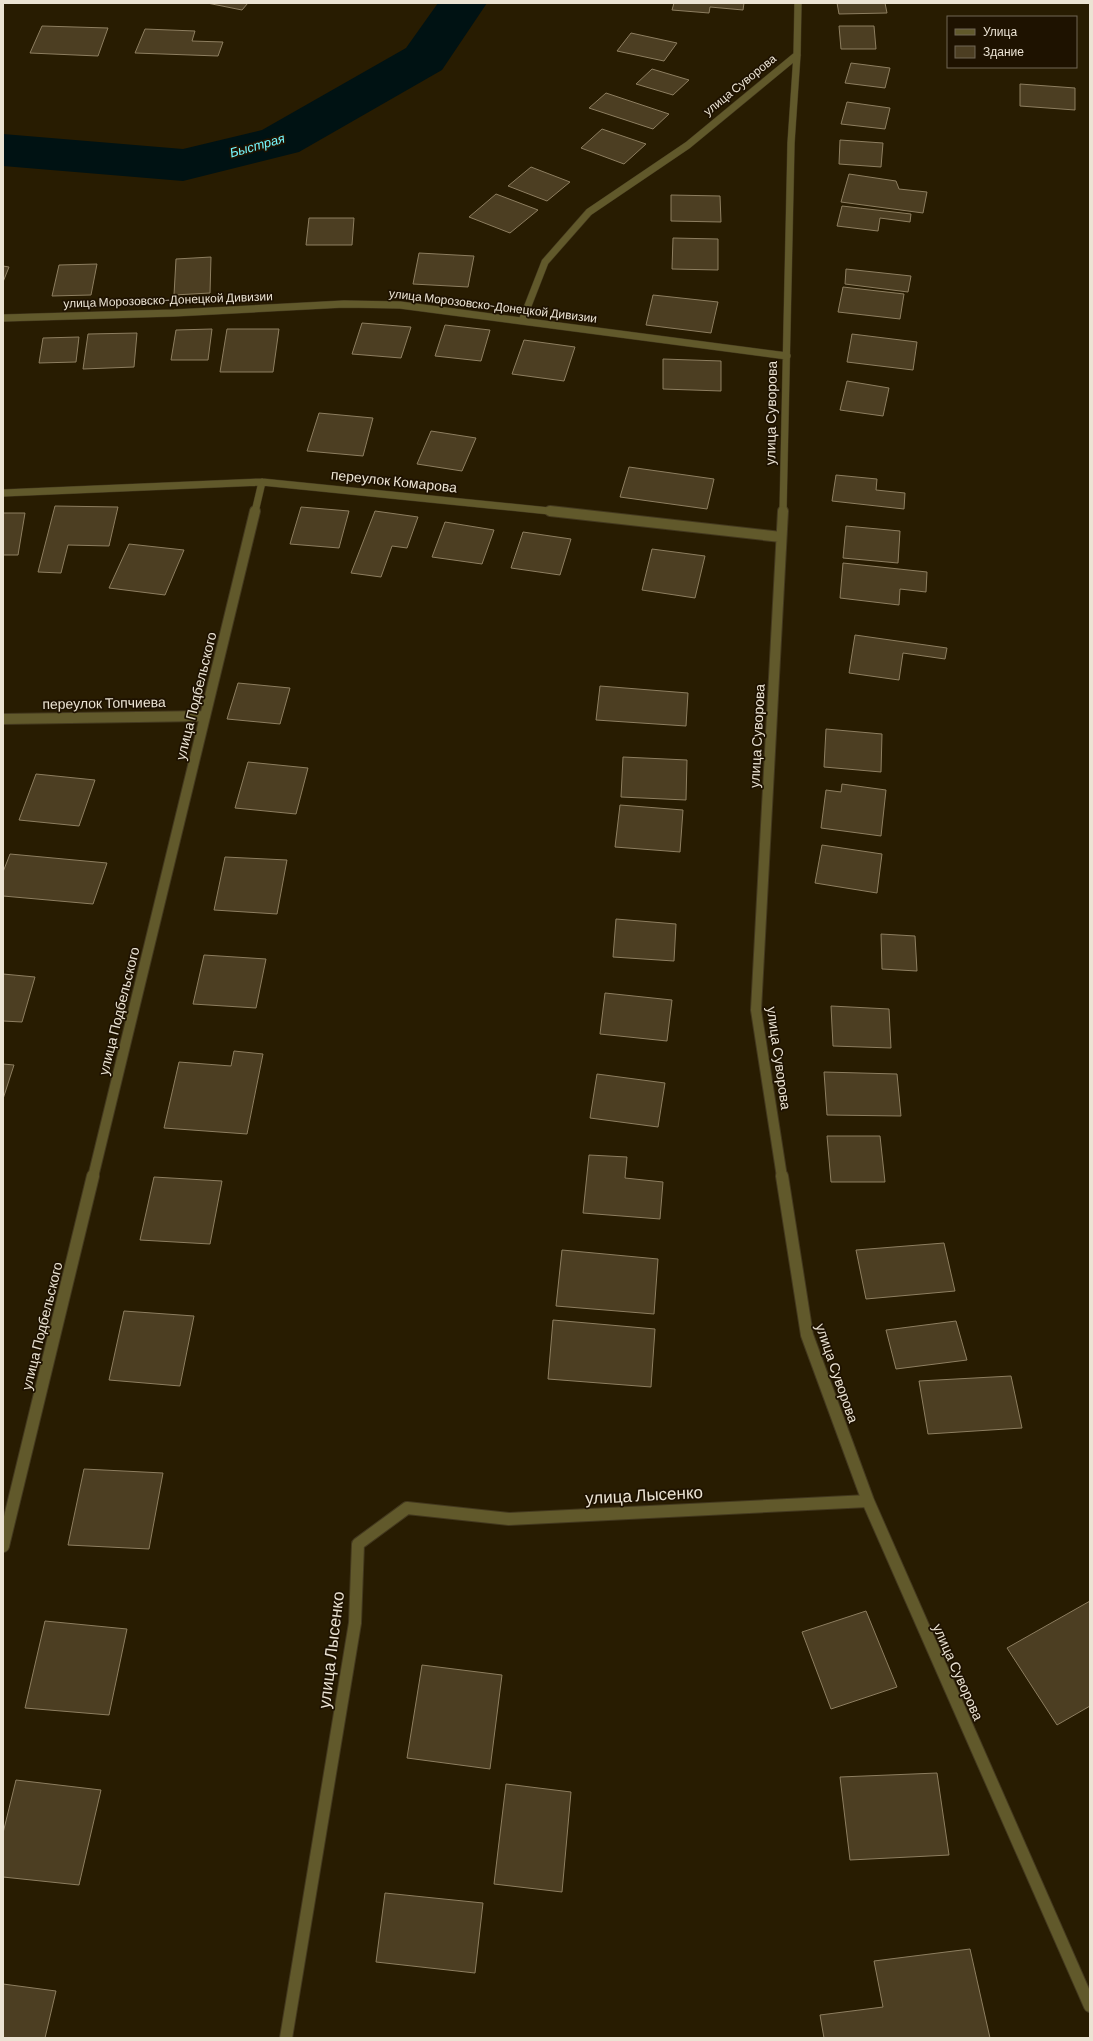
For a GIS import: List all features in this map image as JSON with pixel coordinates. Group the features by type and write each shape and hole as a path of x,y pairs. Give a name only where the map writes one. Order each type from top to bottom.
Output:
{"street":[{"name":"улица Суворова","path":"798,3 797,55 791,143 787,356 781,537 756,1010 807,1335 868,1501 1090,2006"},
{"name":"улица Суворова","path":"522,321 545,262 589,212 688,145 797,55"},
{"name":"улица Морозовско-Донецкой Дивизии","path":"3,318 174,313 344,304 400,305 787,356"},
{"name":"переулок Комарова","path":"3,493 262,482 479,502 781,537"},
{"name":"улица Подбельского","path":"3,1546 262,482"},
{"name":"переулок Топчиева","path":"3,719 206,716"},
{"name":"улица Лысенко","path":"286,2038 355,1623 358,1544 407,1508 509,1519 868,1501"}],"building":[{"path":"207,3 248,3 242,10"},
{"path":"674,3 744,3 743,10 710,7 709,13 672,10"},
{"path":"837,3 885,3 887,13 839,14"},
{"path":"42,26 108,28 98,56 30,53"},
{"path":"839,26 874,26 876,49 841,49"},
{"path":"145,29 195,31 192,41 223,42 218,56 135,53"},
{"path":"631,33 677,43 664,61 617,51"},
{"path":"851,63 890,68 885,88 845,83"},
{"path":"652,69 689,80 673,95 636,84"},
{"path":"1020,84 1075,88 1075,110 1020,106"},
{"path":"606,93 669,114 653,129 589,108"},
{"path":"847,102 890,108 885,129 841,124"},
{"path":"602,129 646,144 624,164 581,148"},
{"path":"840,140 883,143 881,167 839,164"},
{"path":"531,167 570,182 547,201 508,186"},
{"path":"849,174 896,181 899,189 927,192 923,213 841,202"},
{"path":"496,194 538,210 510,233 469,217"},
{"path":"671,195 720,196 721,222 671,221"},
{"path":"842,206 911,214 910,222 880,218 878,231 837,226"},
{"path":"309,218 354,218 352,245 306,245"},
{"path":"673,238 718,239 718,270 672,269"},
{"path":"419,253 474,256 468,287 413,284"},
{"path":"211,257 210,293 174,295 176,259"},
{"path":"97,264 91,295 52,296 59,265"},
{"path":"3,266 9,267 3,282"},
{"path":"846,269 911,276 908,292 845,284"},
{"path":"843,287 904,294 900,319 838,312"},
{"path":"653,295 718,302 711,333 646,325"},
{"path":"362,323 411,327 401,358 352,354"},
{"path":"445,325 490,330 481,361 435,356"},
{"path":"212,329 208,360 171,360 176,330"},
{"path":"227,329 279,329 273,372 220,372"},
{"path":"137,333 134,367 83,369 88,334"},
{"path":"852,334 917,342 913,370 847,362"},
{"path":"79,337 76,362 39,363 43,338"},
{"path":"524,340 575,347 564,381 512,374"},
{"path":"663,359 721,361 721,391 663,389"},
{"path":"847,381 889,388 883,416 840,410"},
{"path":"319,413 373,418 363,456 307,451"},
{"path":"431,431 476,438 462,471 417,464"},
{"path":"629,467 714,479 707,509 620,497"},
{"path":"836,475 877,479 876,490 905,493 904,509 832,501"},
{"path":"55,506 118,507 109,546 68,545 61,573 38,572"},
{"path":"301,507 349,511 339,548 290,544"},
{"path":"375,511 418,517 407,548 392,546 381,577 351,573"},
{"path":"3,513 25,513 18,555 3,555"},
{"path":"445,522 494,530 482,564 432,557"},
{"path":"846,526 900,531 898,563 843,558"},
{"path":"523,532 571,539 560,575 511,568"},
{"path":"129,544 184,550 165,595 109,588"},
{"path":"652,549 705,556 695,598 642,590"},
{"path":"843,563 927,572 926,592 900,589 899,605 840,598"},
{"path":"855,635 947,648 945,659 903,653 899,680 849,673"},
{"path":"238,683 290,688 280,724 227,719"},
{"path":"600,686 688,693 686,726 596,720"},
{"path":"826,729 882,734 881,772 824,767"},
{"path":"623,757 687,760 686,800 621,797"},
{"path":"248,762 308,768 296,814 235,808"},
{"path":"36,774 95,780 79,826 19,820"},
{"path":"842,784 886,790 881,836 821,828 826,790 841,792"},
{"path":"620,805 683,810 680,852 615,847"},
{"path":"822,845 882,854 877,893 815,883"},
{"path":"10,854 107,863 93,904 3,896 3,872"},
{"path":"225,857 287,860 277,914 214,910"},
{"path":"616,919 676,924 674,961 613,957"},
{"path":"881,934 915,936 917,971 882,969"},
{"path":"204,955 266,959 256,1008 193,1004"},
{"path":"3,974 35,977 22,1022 3,1021"},
{"path":"605,993 672,1000 667,1041 600,1034"},
{"path":"831,1006 889,1009 891,1048 833,1046"},
{"path":"234,1051 263,1054 247,1134 164,1128 179,1062 231,1066"},
{"path":"3,1064 14,1065 3,1099"},
{"path":"824,1072 897,1074 901,1116 827,1115"},
{"path":"597,1074 665,1083 658,1127 590,1118"},
{"path":"827,1136 880,1136 885,1182 831,1182"},
{"path":"589,1155 627,1157 625,1178 663,1182 660,1219 583,1213"},
{"path":"154,1177 222,1181 210,1244 140,1240"},
{"path":"944,1243 955,1291 866,1299 856,1250"},
{"path":"562,1250 658,1259 654,1314 556,1306"},
{"path":"124,1311 194,1316 180,1386 109,1380"},
{"path":"553,1320 655,1329 651,1387 548,1379"},
{"path":"956,1321 967,1360 896,1369 886,1330"},
{"path":"1011,1376 1022,1428 928,1434 919,1381"},
{"path":"84,1469 163,1473 149,1549 68,1545"},
{"path":"1090,1601 1090,1706 1057,1725 1007,1648"},
{"path":"866,1611 897,1687 831,1709 802,1632"},
{"path":"45,1621 127,1629 109,1715 25,1708"},
{"path":"422,1665 502,1675 490,1769 407,1758"},
{"path":"937,1773 949,1855 850,1860 840,1777"},
{"path":"16,1780 101,1790 79,1885 3,1877 3,1833"},
{"path":"506,1784 571,1792 562,1892 494,1884"},
{"path":"385,1893 483,1903 475,1973 376,1962"},
{"path":"970,1949 990,2038 824,2038 820,2015 883,2007 874,1961"},
{"path":"3,1984 56,1991 45,2038 3,2038"}],"waterway":[{"name":"Быстрая","path":"3,150 183,165 280,141 424,59 463,3"}]}
